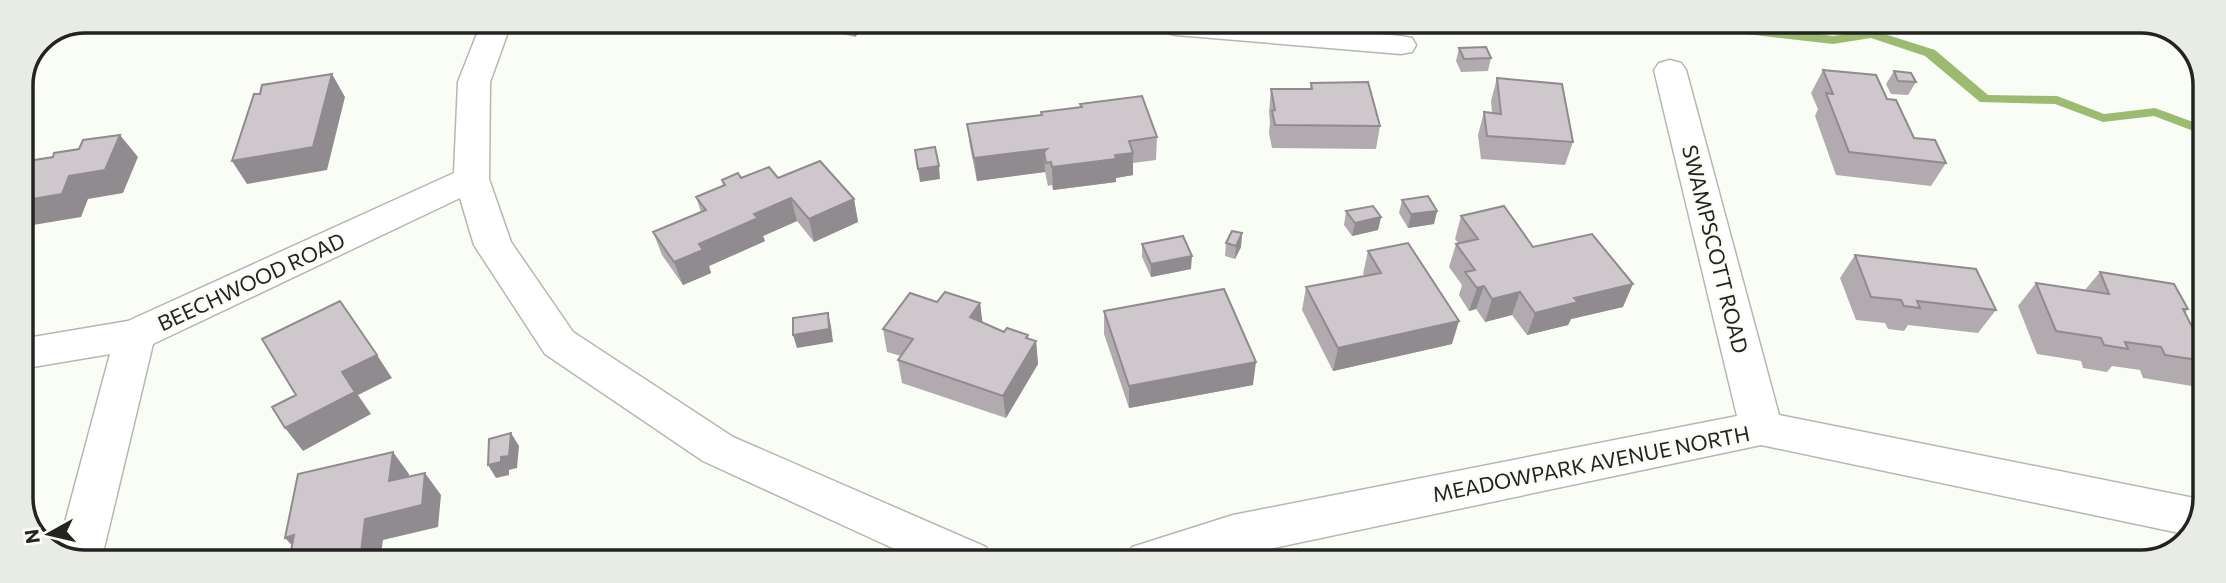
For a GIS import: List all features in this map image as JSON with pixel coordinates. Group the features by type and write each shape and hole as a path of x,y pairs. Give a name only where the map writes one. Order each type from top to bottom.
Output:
{"street":[{"path":"492,33 474,82 471,179 493,245 559,343 718,449 944,550"},
{"path":"1259,33 1401,45"},
{"name":"SWAMPSCOTT ROAD","path":"1670,70 1761,428"},
{"name":"BEECHWOOD ROAD","path":"33,352 135,335 471,179"},
{"path":"81,550 135,335"},
{"name":"MEADOWPARK AVENUE NORTH","path":"1185,550 1233,535 1761,428 2183,524"}],"building":[{"path":"1486,47 1491,58 1464,59 1459,48"},
{"path":"1823,70 1876,75 1887,99 1896,100 1914,138 1935,140 1946,163 1849,152 1826,93 1833,94"},
{"path":"1894,71 1911,73 1916,82 1898,81"},
{"path":"332,74 313,147 232,161 254,94 260,94 262,85"},
{"path":"1497,78 1562,84 1573,142 1487,136 1484,112 1501,114"},
{"path":"1368,82 1380,126 1275,125 1271,89 1312,89 1311,83"},
{"path":"1142,96 1157,137 1129,141 1133,153 1115,155 1116,159 1052,167 1051,162 1046,163 1044,152 1047,149 974,158 967,124 1042,115 1041,112 1082,107 1080,104"},
{"path":"120,135 105,170 69,176 62,194 33,199 33,160 79,149 83,140"},
{"path":"935,147 939,166 918,169 915,150"},
{"path":"820,161 854,199 809,219 791,198 754,214 758,218 699,244 703,250 674,262 653,232 706,210 696,197 725,185 722,180 738,173 741,178 769,167 778,178"},
{"path":"1428,196 1437,211 1411,214 1402,200"},
{"path":"1373,206 1381,217 1355,223 1346,211"},
{"path":"1504,206 1533,247 1592,234 1633,284 1574,298 1578,302 1535,313 1520,292 1492,299 1484,286 1477,288 1465,272 1475,270 1456,244 1478,239 1461,216"},
{"path":"1232,231 1242,233 1236,246 1226,243"},
{"path":"1183,236 1192,256 1151,264 1142,244"},
{"path":"1408,243 1459,321 1338,348 1306,287 1381,273 1368,251"},
{"path":"1855,255 1976,269 1996,310 1917,301 1920,308 1904,306 1901,300 1871,297"},
{"path":"2100,272 2174,284 2188,309 2183,309 2193,329 2193,359 2165,355 2161,347 2125,342 2128,349 2104,345 2101,338 2056,331 2036,283 2109,294"},
{"path":"1224,289 1256,362 1129,386 1104,311"},
{"path":"945,292 980,303 970,317 1004,332 1007,328 1028,335 1026,338 1036,341 1003,396 898,360 913,339 883,329 910,293 937,302"},
{"path":"340,301 377,355 342,372 355,392 285,428 272,407 296,395 262,339"},
{"path":"828,313 829,329 793,335 793,318"},
{"path":"511,433 509,456 501,457 501,462 488,465 489,439"},
{"path":"393,452 389,481 425,473 422,505 365,519 361,550 291,550 294,535 285,538 298,474"}],"waterway":[{"path":"1771,33 1833,40 1872,34 1930,53 1985,99 2057,100 2103,118 2155,112 2193,127"}]}
